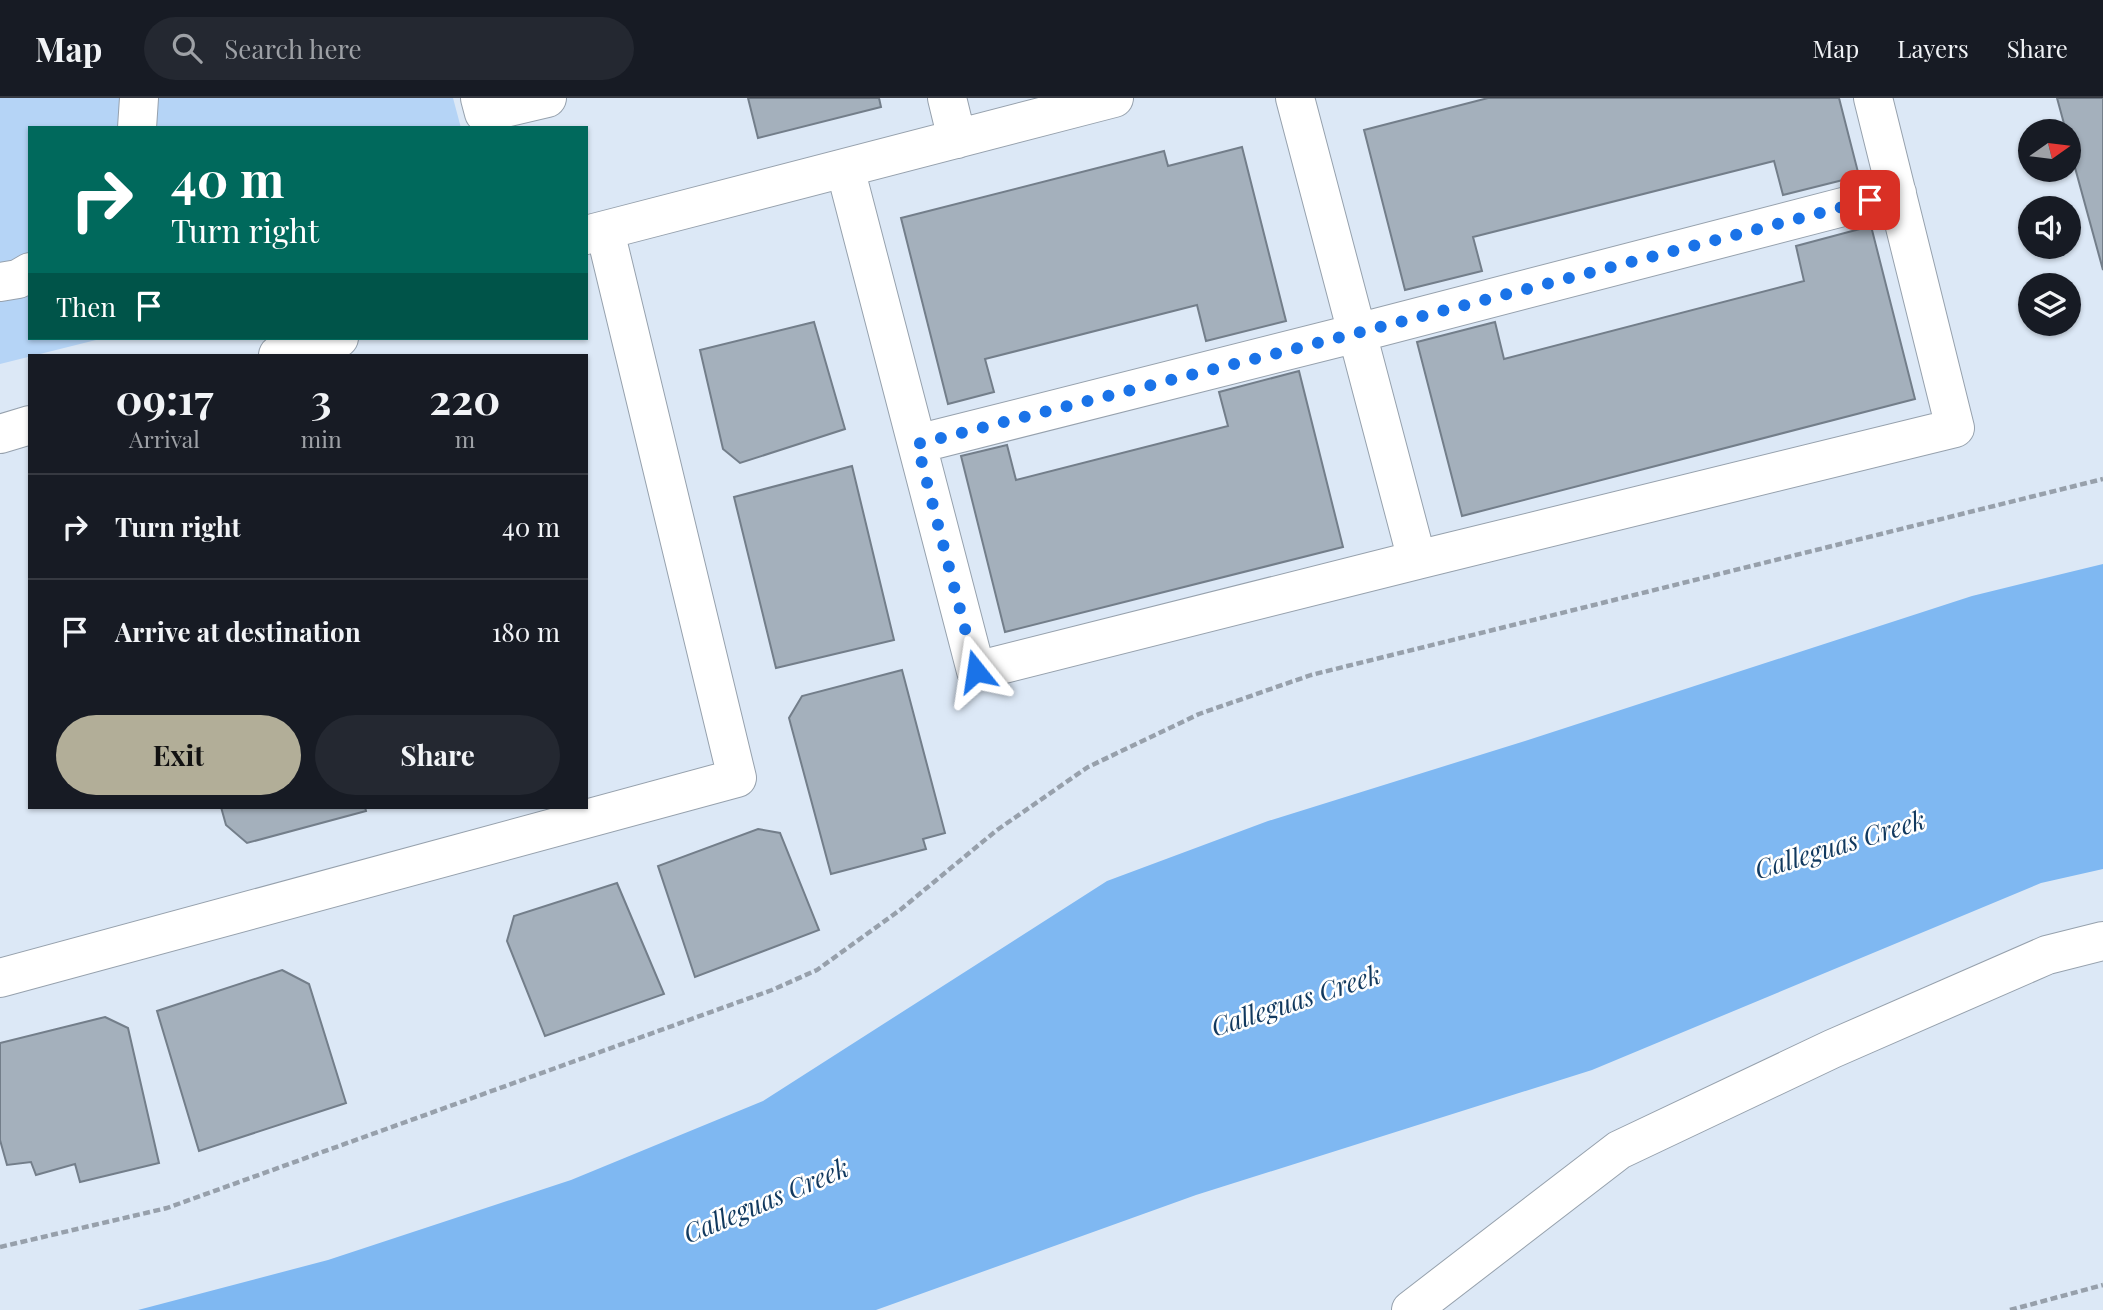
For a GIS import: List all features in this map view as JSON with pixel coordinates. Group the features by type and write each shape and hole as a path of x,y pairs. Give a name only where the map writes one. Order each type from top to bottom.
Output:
{"lane":[{"path":"136,126 139,98"},
{"path":"480,98 484,113 547,98"},
{"path":"947,98 957,139"},
{"path":"0,978 737,778 595,233 1114,98"},
{"path":"1295,98 1417,560"},
{"path":"845,168 976,671 1955,428 1873,98"},
{"path":"917,444 1897,193"},
{"path":"0,282 18,279 28,273"},
{"path":"282,354 333,340"},
{"path":"0,434 28,426"},
{"path":"1411,1310 1619,1150 1832,1049 2047,955 2103,941"}],"path":[{"path":"0,1247 167,1208 772,990 817,970 900,910 997,830 1088,767 1199,713 1311,675 2103,479"},
{"path":"2010,1310 2103,1285"}],"shaded area":[{"path":"0,98 453,98 460,126 28,126 28,340 96,340 40,354 28,354 28,357 0,364"}],"water":[{"name":"Calleguas Creek","path":"2103,564 2103,869 2041,883 1592,1070 1196,1195 876,1310 138,1310 328,1260 571,1180 763,1101 1107,881 1268,821 1972,596"}],"building":[{"path":"748,98 879,98 881,107 758,138"},
{"path":"1488,98 1839,98 1859,176 1783,195 1774,161 1473,237 1482,271 1405,290 1364,130"},
{"path":"2057,98 2103,98 2103,270 2079,182 2081,119 2063,119"},
{"path":"1242,147 1286,321 1206,341 1197,305 985,359 994,392 948,404 901,218 1164,151 1168,166"},
{"path":"1871,226 1915,399 1462,516 1417,342 1495,322 1504,359 1804,281 1796,246"},
{"path":"814,322 845,429 740,463 723,449 700,350"},
{"path":"1299,371 1343,547 1005,632 961,456 1007,445 1016,480 1228,426 1219,392"},
{"path":"852,466 894,640 776,668 734,497"},
{"path":"902,670 945,833 923,839 926,849 831,874 789,718 802,696"},
{"path":"222,809 366,811 247,843 226,825"},
{"path":"758,829 780,833 819,930 695,977 658,866"},
{"path":"617,883 664,994 545,1036 507,941 514,916"},
{"path":"282,970 309,984 346,1103 199,1151 157,1011"},
{"path":"105,1017 128,1028 159,1163 80,1182 75,1164 36,1175 31,1162 7,1165 0,1140 0,1043"}],"route":[{"path":"976,671 917,444 1870,200"}]}
